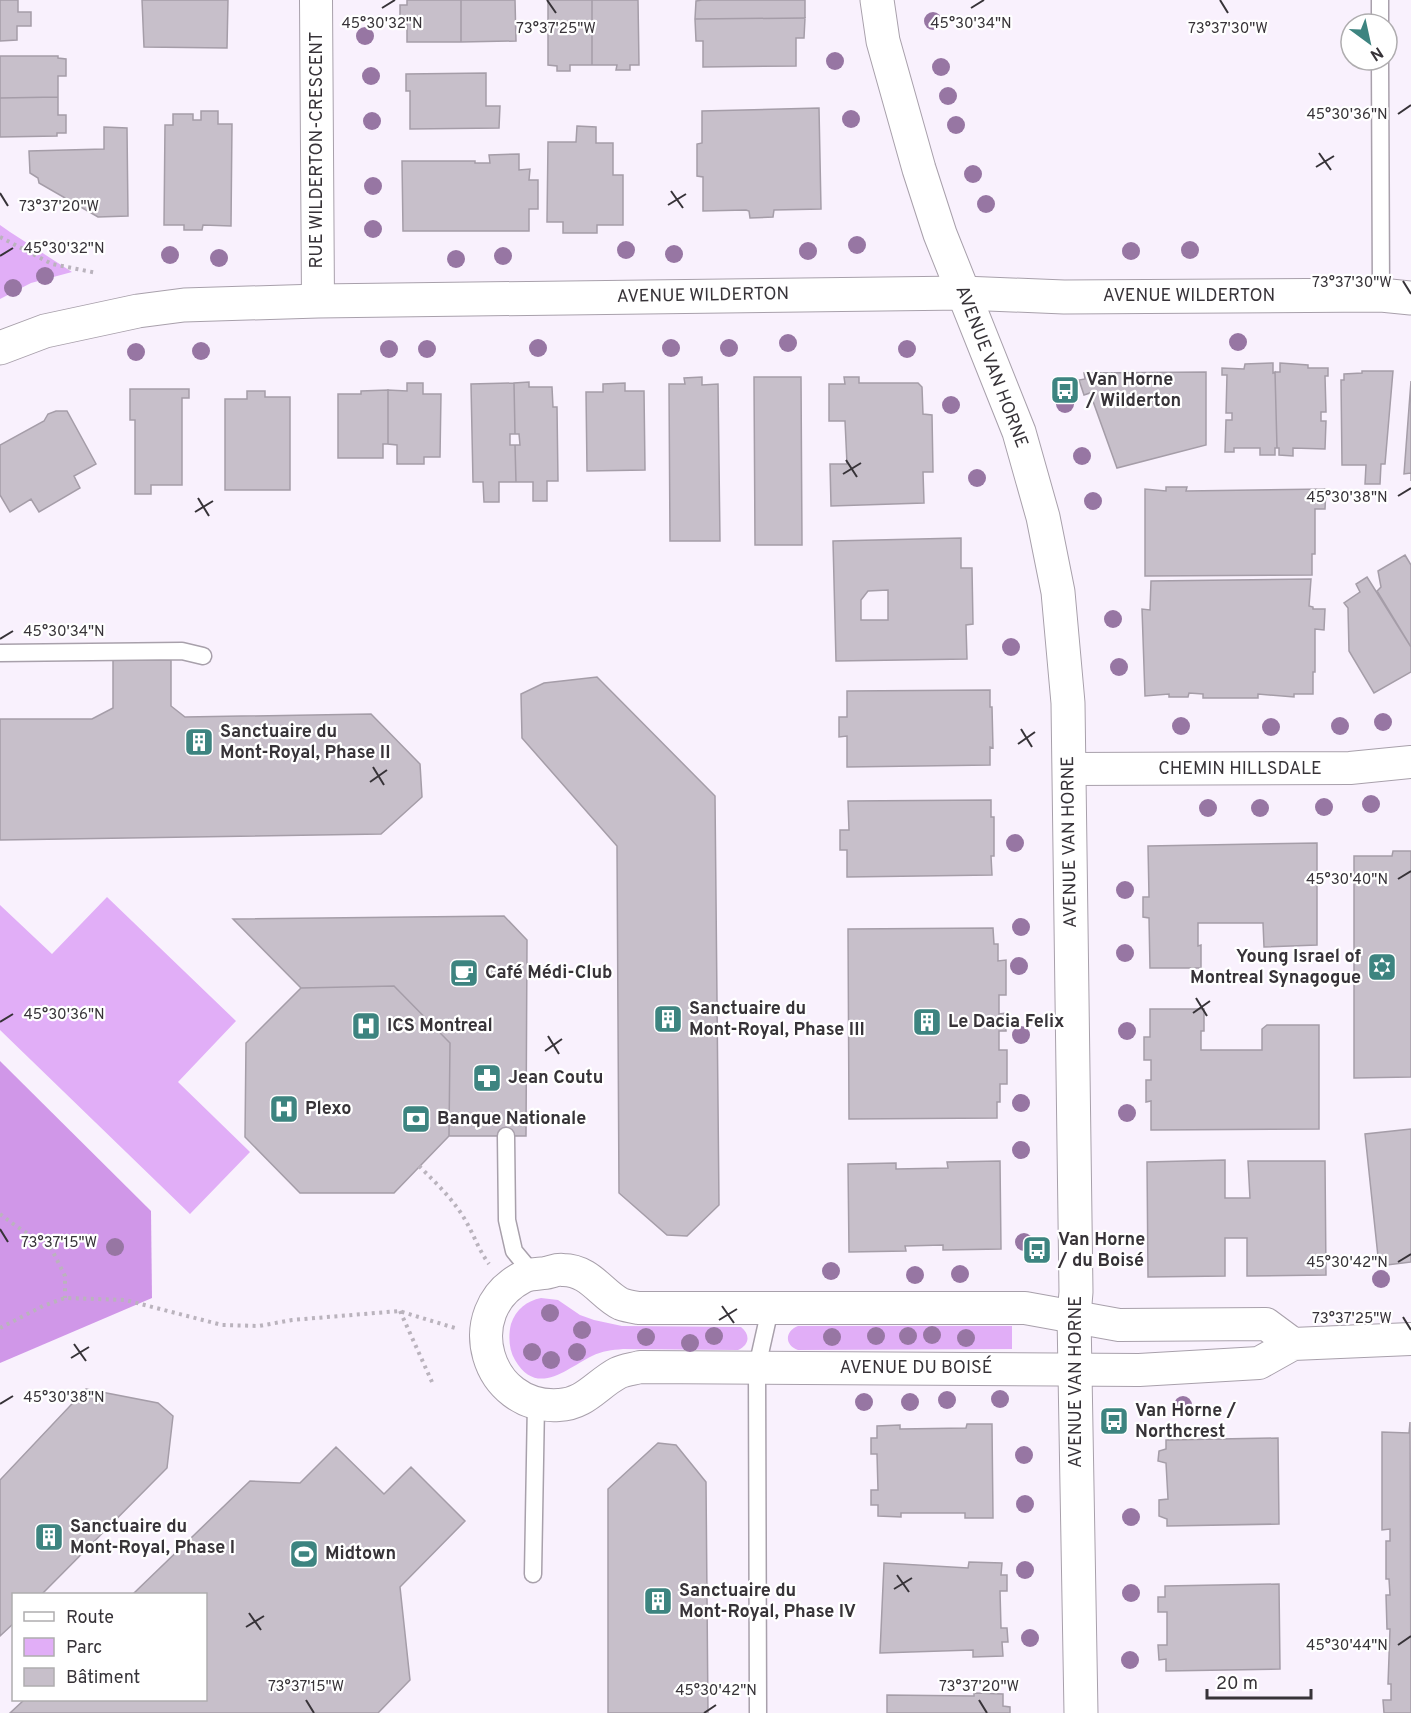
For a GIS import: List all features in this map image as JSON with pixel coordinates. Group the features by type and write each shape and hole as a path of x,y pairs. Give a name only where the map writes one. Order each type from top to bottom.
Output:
{"main road":[{"name":"AVENUE VAN HORNE","path":"877,0 883,41 919,170 940,234 1019,432 1043,517 1058,592 1068,703 1076,1292 1074,1316 1081,1713"},
{"name":"AVENUE WILDERTON","path":"0,348 45,331 138,311 184,305 318,301 963,293 1064,297 1396,297"}],"street":[{"name":"RUE WILDERTON-CRESCENT","path":"316,0 318,301"},
{"name":"CHEMIN HILLSDALE","path":"1069,769 1350,768 1411,762"},
{"name":"AVENUE DU BOISÉ","path":"564,1269 584,1275 620,1304 639,1308 1025,1308 1074,1316 1119,1325 1266,1324 1293,1344 1259,1363 1139,1370 640,1367 619,1372 582,1400 559,1406 536,1403 519,1396 496,1375 488,1354 485,1329 487,1316 504,1292 525,1275 564,1269"},
{"path":"1293,1344 1411,1339"}],"lane":[{"path":"1381,72 1396,297"},
{"path":"0,653 182,651 203,656"},
{"path":"506,1136 507,1220 514,1251 534,1275"},
{"path":"758,1713 757,1367 770,1309"},
{"path":"533,1574 536,1403"}],"path":[{"path":"0,237 52,264 97,273"},
{"path":"419,1166 449,1196 489,1264"},
{"path":"0,1214 51,1248 65,1275 65,1298"},
{"path":"0,1328 43,1306 65,1298 125,1300 222,1325 259,1326 292,1320 399,1311 456,1329"},
{"path":"399,1311 432,1382"}],"green space":[{"path":"0,225 72,272 31,283 0,299"},
{"path":"107,897 236,1021 178,1082 250,1152 190,1214 0,1030 0,905 52,954"},
{"path":"541,1298 558,1300 580,1315 622,1326 741,1327 746,1333 747,1340 745,1345 738,1350 623,1349 607,1351 592,1356 562,1373 542,1379 533,1377 524,1371 515,1360 510,1347 513,1319 519,1310 531,1301"},
{"path":"798,1326 1012,1326 1012,1349 798,1350 790,1345 788,1338 791,1331"}],"shaded area":[{"path":"0,1061 151,1211 152,1298 0,1363"}],"building":[{"path":"0,0 18,0 18,12 31,12 31,26 17,26 17,40 0,41"},
{"path":"142,0 228,0 227,48 144,47"},
{"path":"407,0 461,0 461,42 407,42 407,19 400,19 400,5 407,5"},
{"path":"461,0 515,0 516,41 461,42"},
{"path":"548,0 592,0 592,65 570,65 570,71 557,71 557,66 548,65"},
{"path":"592,0 638,0 639,65 630,65 630,70 616,70 617,65 592,65"},
{"path":"805,0 805,18 695,19 696,1"},
{"path":"805,18 804,38 796,38 796,66 703,67 703,41 696,41 695,19"},
{"path":"0,56 58,56 58,58 66,59 66,76 58,76 58,97 0,98"},
{"path":"486,73 486,106 500,106 499,128 410,129 410,91 406,91 406,74"},
{"path":"58,97 58,115 66,115 66,133 57,133 57,136 0,137 0,98"},
{"path":"819,108 821,209 774,210 773,217 750,218 749,211 746,210 703,211 703,177 697,176 697,144 702,143 702,111"},
{"path":"201,111 218,111 218,124 232,124 231,226 203,225 202,230 184,230 184,225 164,225 165,125 173,125 173,114 193,114 193,120 201,120"},
{"path":"577,126 596,127 596,143 613,143 613,175 623,175 623,225 597,225 597,233 563,233 563,222 547,222 548,142 576,142"},
{"path":"104,127 127,128 128,216 98,217 39,183 38,178 30,173 29,151 104,149"},
{"path":"519,154 519,170 530,169 529,180 538,180 538,209 529,209 529,231 403,231 402,161 490,163 489,155"},
{"path":"1273,363 1277,448 1275,448 1275,455 1260,455 1260,448 1234,448 1234,452 1225,452 1226,420 1232,420 1232,413 1226,413 1227,375 1222,375 1222,368 1244,369 1245,364"},
{"path":"1280,363 1308,365 1308,368 1328,368 1328,376 1325,376 1326,412 1321,412 1321,421 1326,421 1325,449 1293,448 1293,456 1279,455 1275,372 1280,372"},
{"path":"1362,371 1393,371 1385,464 1381,464 1380,484 1365,484 1366,465 1342,465 1341,380 1344,380 1344,374 1362,373"},
{"path":"1206,372 1206,445 1117,468 1090,393 1084,395 1079,380 1085,379 1084,373"},
{"path":"702,377 702,385 718,384 720,541 670,541 669,384 685,384 684,378"},
{"path":"754,377 801,377 802,545 755,545"},
{"path":"844,377 859,377 859,383 918,383 922,387 923,414 932,415 933,472 923,472 924,503 831,506 830,464 847,464 845,421 829,421 829,384 845,384"},
{"path":"1411,381 1411,473 1404,474"},
{"path":"529,382 529,387 552,387 553,407 557,407 558,481 547,481 547,501 533,501 533,482 516,482 515,445 520,445 519,434 515,434 514,383"},
{"path":"407,383 423,383 423,394 441,394 440,457 424,457 424,464 397,464 397,445 388,444 388,390 407,391"},
{"path":"514,383 515,434 510,434 510,445 515,445 516,482 499,482 499,502 484,502 483,482 473,482 471,384"},
{"path":"625,383 625,391 644,391 645,470 587,471 586,392 603,392 603,384"},
{"path":"130,389 189,389 189,398 182,398 182,485 151,485 151,494 135,494 135,420 130,420"},
{"path":"388,390 388,444 383,444 383,458 338,458 338,394 361,394 361,391"},
{"path":"247,391 265,391 265,397 290,397 290,490 225,490 225,399 247,399"},
{"path":"67,411 96,464 74,476 80,488 39,512 31,499 10,512 0,495 0,445 44,421 48,414"},
{"path":"1166,487 1187,487 1186,491 1326,489 1325,509 1315,509 1315,554 1312,554 1312,575 1145,576 1145,489 1166,491"},
{"path":"961,538 961,568 972,568 973,624 966,625 967,659 836,661 833,541","holes":["888,590 888,620 861,620 861,600 868,591"]},
{"path":"1405,555 1411,565 1411,647 1377,591 1381,587 1378,571"},
{"path":"1367,577 1411,647 1411,672 1374,693 1349,651 1348,608 1344,603 1360,592 1356,584"},
{"path":"1311,579 1309,606 1313,609 1325,609 1324,630 1315,629 1313,694 1294,694 1294,697 1258,694 1258,698 1203,698 1203,694 1189,693 1188,697 1169,697 1169,694 1145,696 1142,609 1150,610 1151,581"},
{"name":"Sanctuaire du Mont-Royal, Phase II","path":"113,660 171,660 171,706 185,717 371,714 420,764 422,797 381,834 0,840 0,719 92,719 113,708"},
{"name":"Sanctuaire du Mont-Royal, Phase III","path":"597,677 715,796 719,1205 687,1236 667,1235 619,1193 617,846 522,738 521,694 544,683"},
{"path":"990,690 993,748 990,747 990,765 847,767 847,736 839,737 839,717 847,717 847,691"},
{"path":"991,800 991,817 994,817 992,875 847,877 847,850 840,850 840,830 849,830 848,801"},
{"path":"1317,843 1317,945 1264,947 1263,923 1198,923 1201,968 1150,968 1149,918 1143,917 1143,897 1149,897 1148,846"},
{"name":"Young Israel of Montreal Synagogue","path":"1393,851 1411,851 1411,1077 1354,1078 1354,856 1392,856"},
{"path":"504,916 527,940 526,1136 449,1136 450,1043 394,986 301,988 233,919"},
{"name":"Le Dacia Felix","path":"993,928 994,944 998,944 998,961 1006,960 1006,995 999,995 999,1014 1006,1013 1006,1031 999,1031 999,1050 1007,1050 1007,1084 1000,1084 997,1118 849,1119 848,929"},
{"path":"394,986 450,1043 449,1136 394,1193 300,1193 245,1137 246,1043 301,988"},
{"path":"1150,1009 1204,1009 1201,1050 1262,1050 1262,1029 1267,1025 1319,1025 1319,1129 1151,1130 1151,1101 1146,1102 1146,1080 1151,1080 1151,1060 1144,1060 1144,1037 1150,1037"},
{"path":"1411,1129 1411,1262 1379,1266 1365,1134"},
{"path":"1225,1160 1225,1198 1250,1198 1248,1161 1325,1161 1326,1275 1247,1276 1247,1238 1225,1238 1225,1276 1148,1277 1147,1162"},
{"path":"1000,1161 1001,1249 943,1250 943,1245 905,1246 906,1251 849,1252 848,1164 896,1163 896,1169 948,1168 947,1162"},
{"name":"Sanctuaire du Mont-Royal, Phase I","path":"86,1389 158,1403 173,1416 167,1468 43,1593 12,1593 12,1625 0,1636 0,1480"},
{"path":"1410,1422 1411,1713 1384,1713 1383,1700 1391,1700 1391,1684 1388,1684 1390,1629 1387,1629 1386,1595 1390,1595 1389,1579 1386,1579 1386,1541 1390,1541 1390,1529 1382,1530 1382,1432 1409,1433"},
{"path":"967,1424 992,1424 993,1518 965,1518 965,1513 901,1513 901,1517 878,1516 878,1505 871,1505 871,1490 878,1490 877,1454 871,1454 871,1438 877,1438 877,1426 900,1425 900,1429 966,1428"},
{"path":"1278,1438 1279,1524 1167,1526 1167,1519 1159,1516 1159,1500 1168,1499 1166,1463 1158,1461 1159,1451 1166,1449 1166,1440"},
{"name":"Sanctuaire du Mont-Royal, Phase IV","path":"658,1443 676,1445 706,1482 708,1713 608,1713 608,1489"},
{"name":"Midtown","path":"336,1447 384,1494 411,1467 465,1521 400,1587 410,1680 378,1713 10,1713 23,1701 207,1701 207,1593 134,1593 250,1481 300,1483"},
{"path":"969,1562 1002,1563 1001,1575 1007,1575 1007,1591 1000,1591 1001,1628 1007,1628 1008,1642 1002,1642 1003,1656 973,1657 973,1650 880,1653 884,1563 968,1568"},
{"path":"1279,1584 1280,1669 1166,1671 1166,1659 1159,1660 1158,1645 1167,1645 1167,1612 1158,1612 1158,1597 1165,1597 1165,1586"},
{"path":"974,1693 1003,1694 1003,1706 1010,1707 1010,1713 887,1713 887,1695 974,1696"}],"place":[{"name":"Van Horne / Wilderton","path":"1065,390"},
{"name":"Sanctuaire du Mont-Royal, Phase II","path":"199,742"},
{"name":"Young Israel of Montreal Synagogue","path":"1382,967"},
{"name":"Café Médi-Club","path":"464,973"},
{"name":"Sanctuaire du Mont-Royal, Phase III","path":"668,1019"},
{"name":"Le Dacia Felix","path":"927,1022"},
{"name":"ICS Montreal","path":"366,1026"},
{"name":"Jean Coutu","path":"487,1078"},
{"name":"Plexo","path":"284,1109"},
{"name":"Banque Nationale","path":"416,1119"},
{"name":"Van Horne / du Boisé","path":"1037,1250"},
{"name":"Van Horne / Northcrest","path":"1114,1421"},
{"name":"Sanctuaire du Mont-Royal, Phase I","path":"49,1537"},
{"name":"Midtown","path":"304,1554"},
{"name":"Sanctuaire du Mont-Royal, Phase IV","path":"658,1601"}]}
